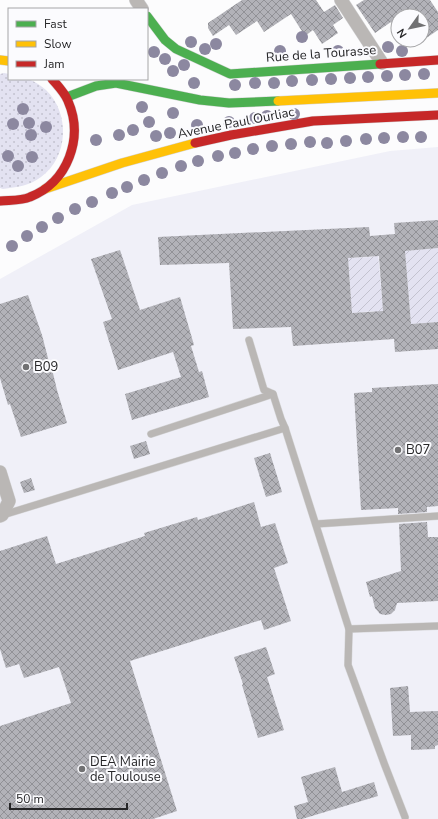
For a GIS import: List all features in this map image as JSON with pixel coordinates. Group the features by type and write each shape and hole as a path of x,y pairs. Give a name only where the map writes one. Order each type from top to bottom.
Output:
{"main road":[{"name":"Rue de la Tourasse","path":"148,17 165,40 176,49 230,74 438,60"},
{"path":"0,201 27,198 45,189 63,171 70,159 74,143 75,128 73,112 67,97 53,80"},
{"name":"Avenue Paul Ourliac","path":"67,97 86,89 104,84 116,83 200,100 229,103 438,92"},
{"name":"Avenue Paul Ourliac","path":"45,189 122,163 187,145 231,135 313,121 438,116"}],"street":[{"path":"341,0 382,63"},
{"path":"0,472 10,501 1,516"}],"lane":[{"path":"249,340 264,390 272,394 285,428 349,629 348,665 405,817"},
{"path":"150,434 272,394"},
{"path":"1,516 285,428"},
{"path":"316,524 438,516"},
{"path":"349,629 438,626"}],"shaded area":[{"path":"0,74 8,74 8,80 30,80 46,90 54,100 59,110 63,135 57,158 41,177 18,187 3,189 0,188"},
{"path":"438,147 438,819 0,819 0,279 132,205 390,151"},
{"path":"438,248 438,322 411,324 405,251"},
{"path":"378,255 384,320 374,321 374,311 352,313 348,258 372,257"}],"building":[{"path":"242,0 316,0 324,12 335,5 343,18 333,25 338,33 322,44 313,30 305,36 291,14 264,32 257,21 236,35 229,25 213,36 208,28 208,23"},
{"path":"364,0 430,0 438,12 438,30 430,36 430,8 390,8 390,23 375,33 356,5"},
{"path":"438,220 438,248 405,251 411,324 438,322 438,349 395,352 394,339 293,346 291,327 233,329 229,263 160,265 158,237 369,227 370,236 395,234 394,223","holes":["379,256 383,311 352,313 348,258"]},
{"path":"120,250 140,310 180,297 194,345 191,346 199,372 202,371 209,397 132,420 125,394 181,377 173,352 118,370 103,322 112,319 91,259"},
{"name":"B09","path":"28,295 42,335 67,423 21,437 10,404 8,405 0,378 0,304"},
{"name":"B07","path":"438,384 438,506 427,507 427,512 398,514 398,508 361,510 354,393 372,392 372,388"},
{"path":"146,441 150,454 134,459 130,446"},
{"path":"270,453 282,492 266,497 254,458"},
{"path":"31,478 35,490 24,493 20,482"},
{"path":"254,502 261,527 275,523 288,563 274,568 291,621 264,630 261,620 130,661 177,811 153,819 0,819 0,726 71,703 59,667 24,678 19,664 6,668 0,649 0,551 47,536 56,564 145,536 144,533 197,517 198,520"},
{"path":"427,522 428,537 438,537 438,601 397,603 395,610 391,614 380,614 375,608 372,596 370,597 366,582 401,571 399,524"},
{"path":"266,647 275,674 267,677 284,730 258,738 234,657"},
{"path":"408,686 410,712 438,711 438,745 435,746 435,749 411,750 411,735 393,736 390,688"},
{"path":"335,767 342,792 374,782 378,796 302,819 297,819 294,806 308,802 301,777"}],"traffic: fast":[{"path":"148,17 165,40 176,49 230,74 380,64"},
{"path":"67,97 96,86 116,83 200,100 229,103 278,101"}],"traffic: slow":[{"path":"0,60 8,61"},
{"path":"278,101 438,93"},
{"path":"45,189 122,163 195,143"}],"traffic: jam":[{"path":"380,64 438,60"},
{"path":"0,201 27,198 43,190 54,181 63,170 69,157 73,144 73,115 65,95 53,80"},
{"path":"195,143 231,135 313,121 438,115"}],"place":[{"name":"B09","path":"26,367"},
{"name":"B07","path":"398,450"},
{"name":"DEA Mairie de Toulouse","path":"82,769"}]}
